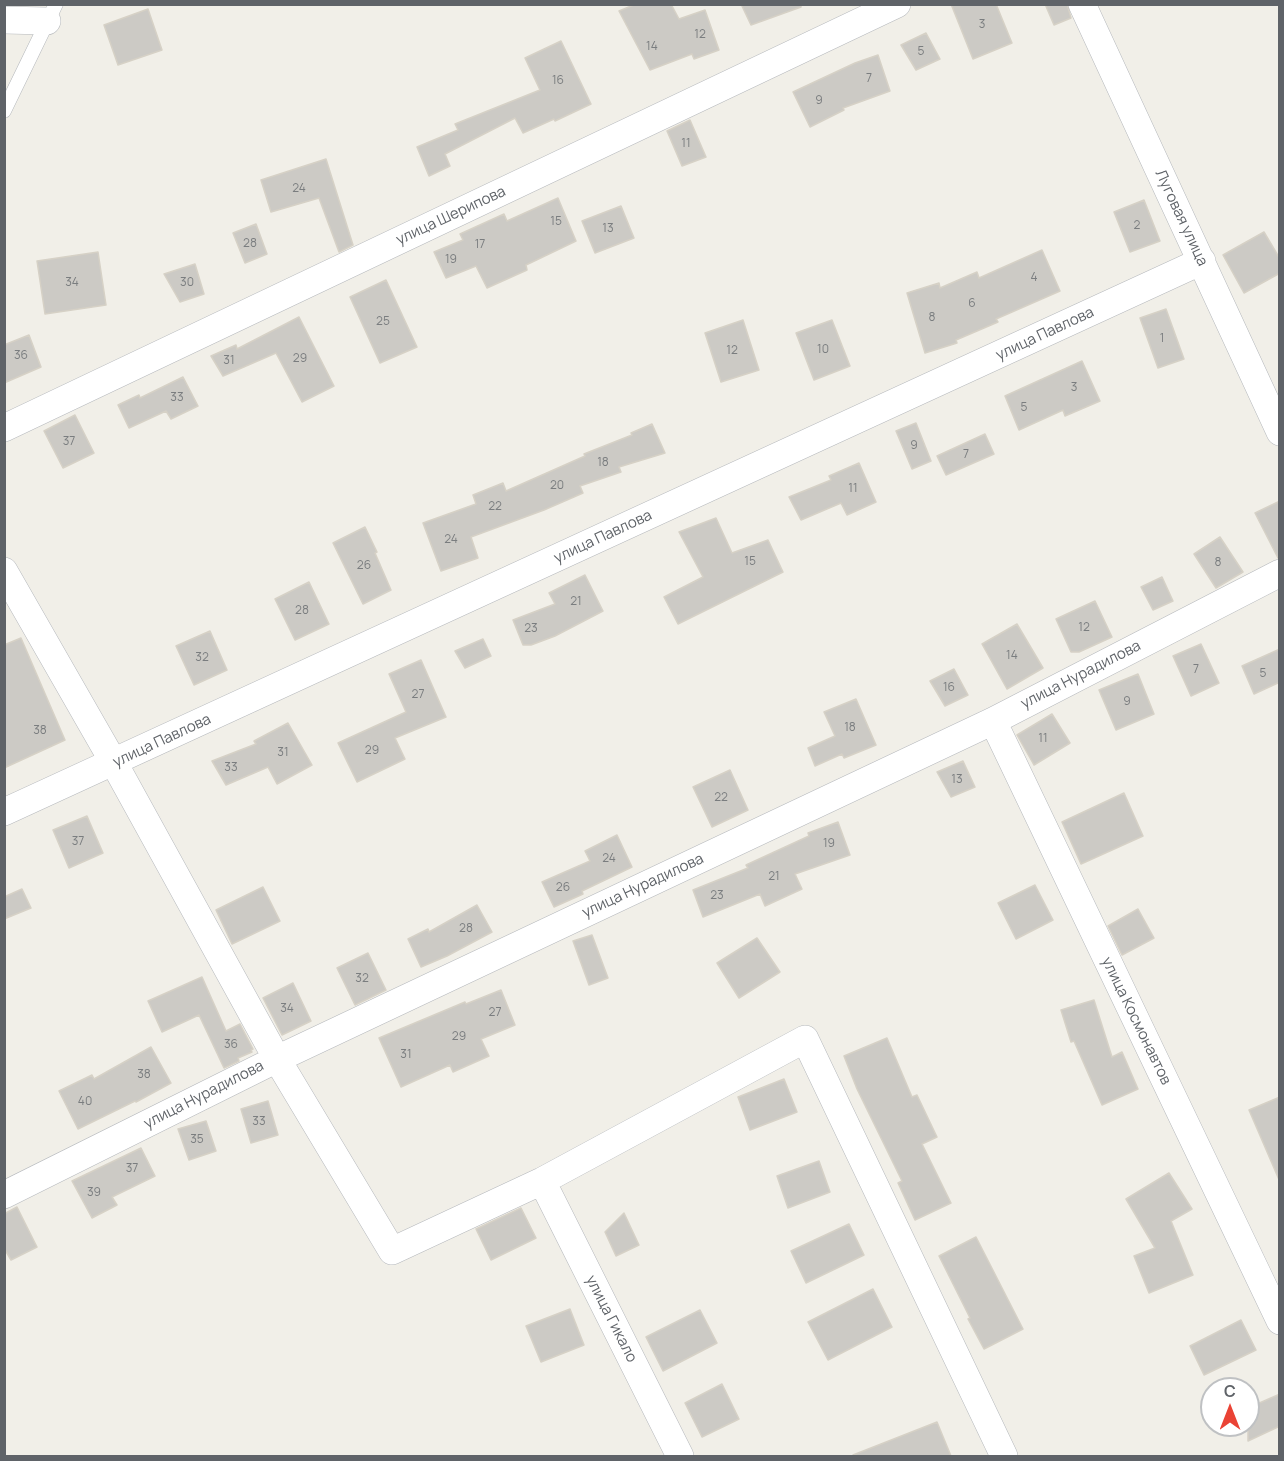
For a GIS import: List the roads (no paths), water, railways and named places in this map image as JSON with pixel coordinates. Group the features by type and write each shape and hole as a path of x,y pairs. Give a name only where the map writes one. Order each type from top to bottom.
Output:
{"street":[{"path":"4,13 20,4"},
{"name":"улица Шерипова","path":"4,428 897,4"},
{"name":"Луговая улица","path":"1082,4 1280,432"},
{"path":"4,20 51,13"},
{"name":"улица Павлова","path":"4,812 1202,261"},
{"path":"4,571 114,763 277,1059 392,1251 542,1181 805,1039 1004,1456"},
{"name":"улица Нурадилова","path":"4,1195 277,1059 993,721 1280,573"},
{"name":"улица Космонавтов","path":"993,721 1280,1321"},
{"name":"улица Гикало","path":"542,1181 680,1456"}],"lane":[{"path":"4,111 51,13"}]}
